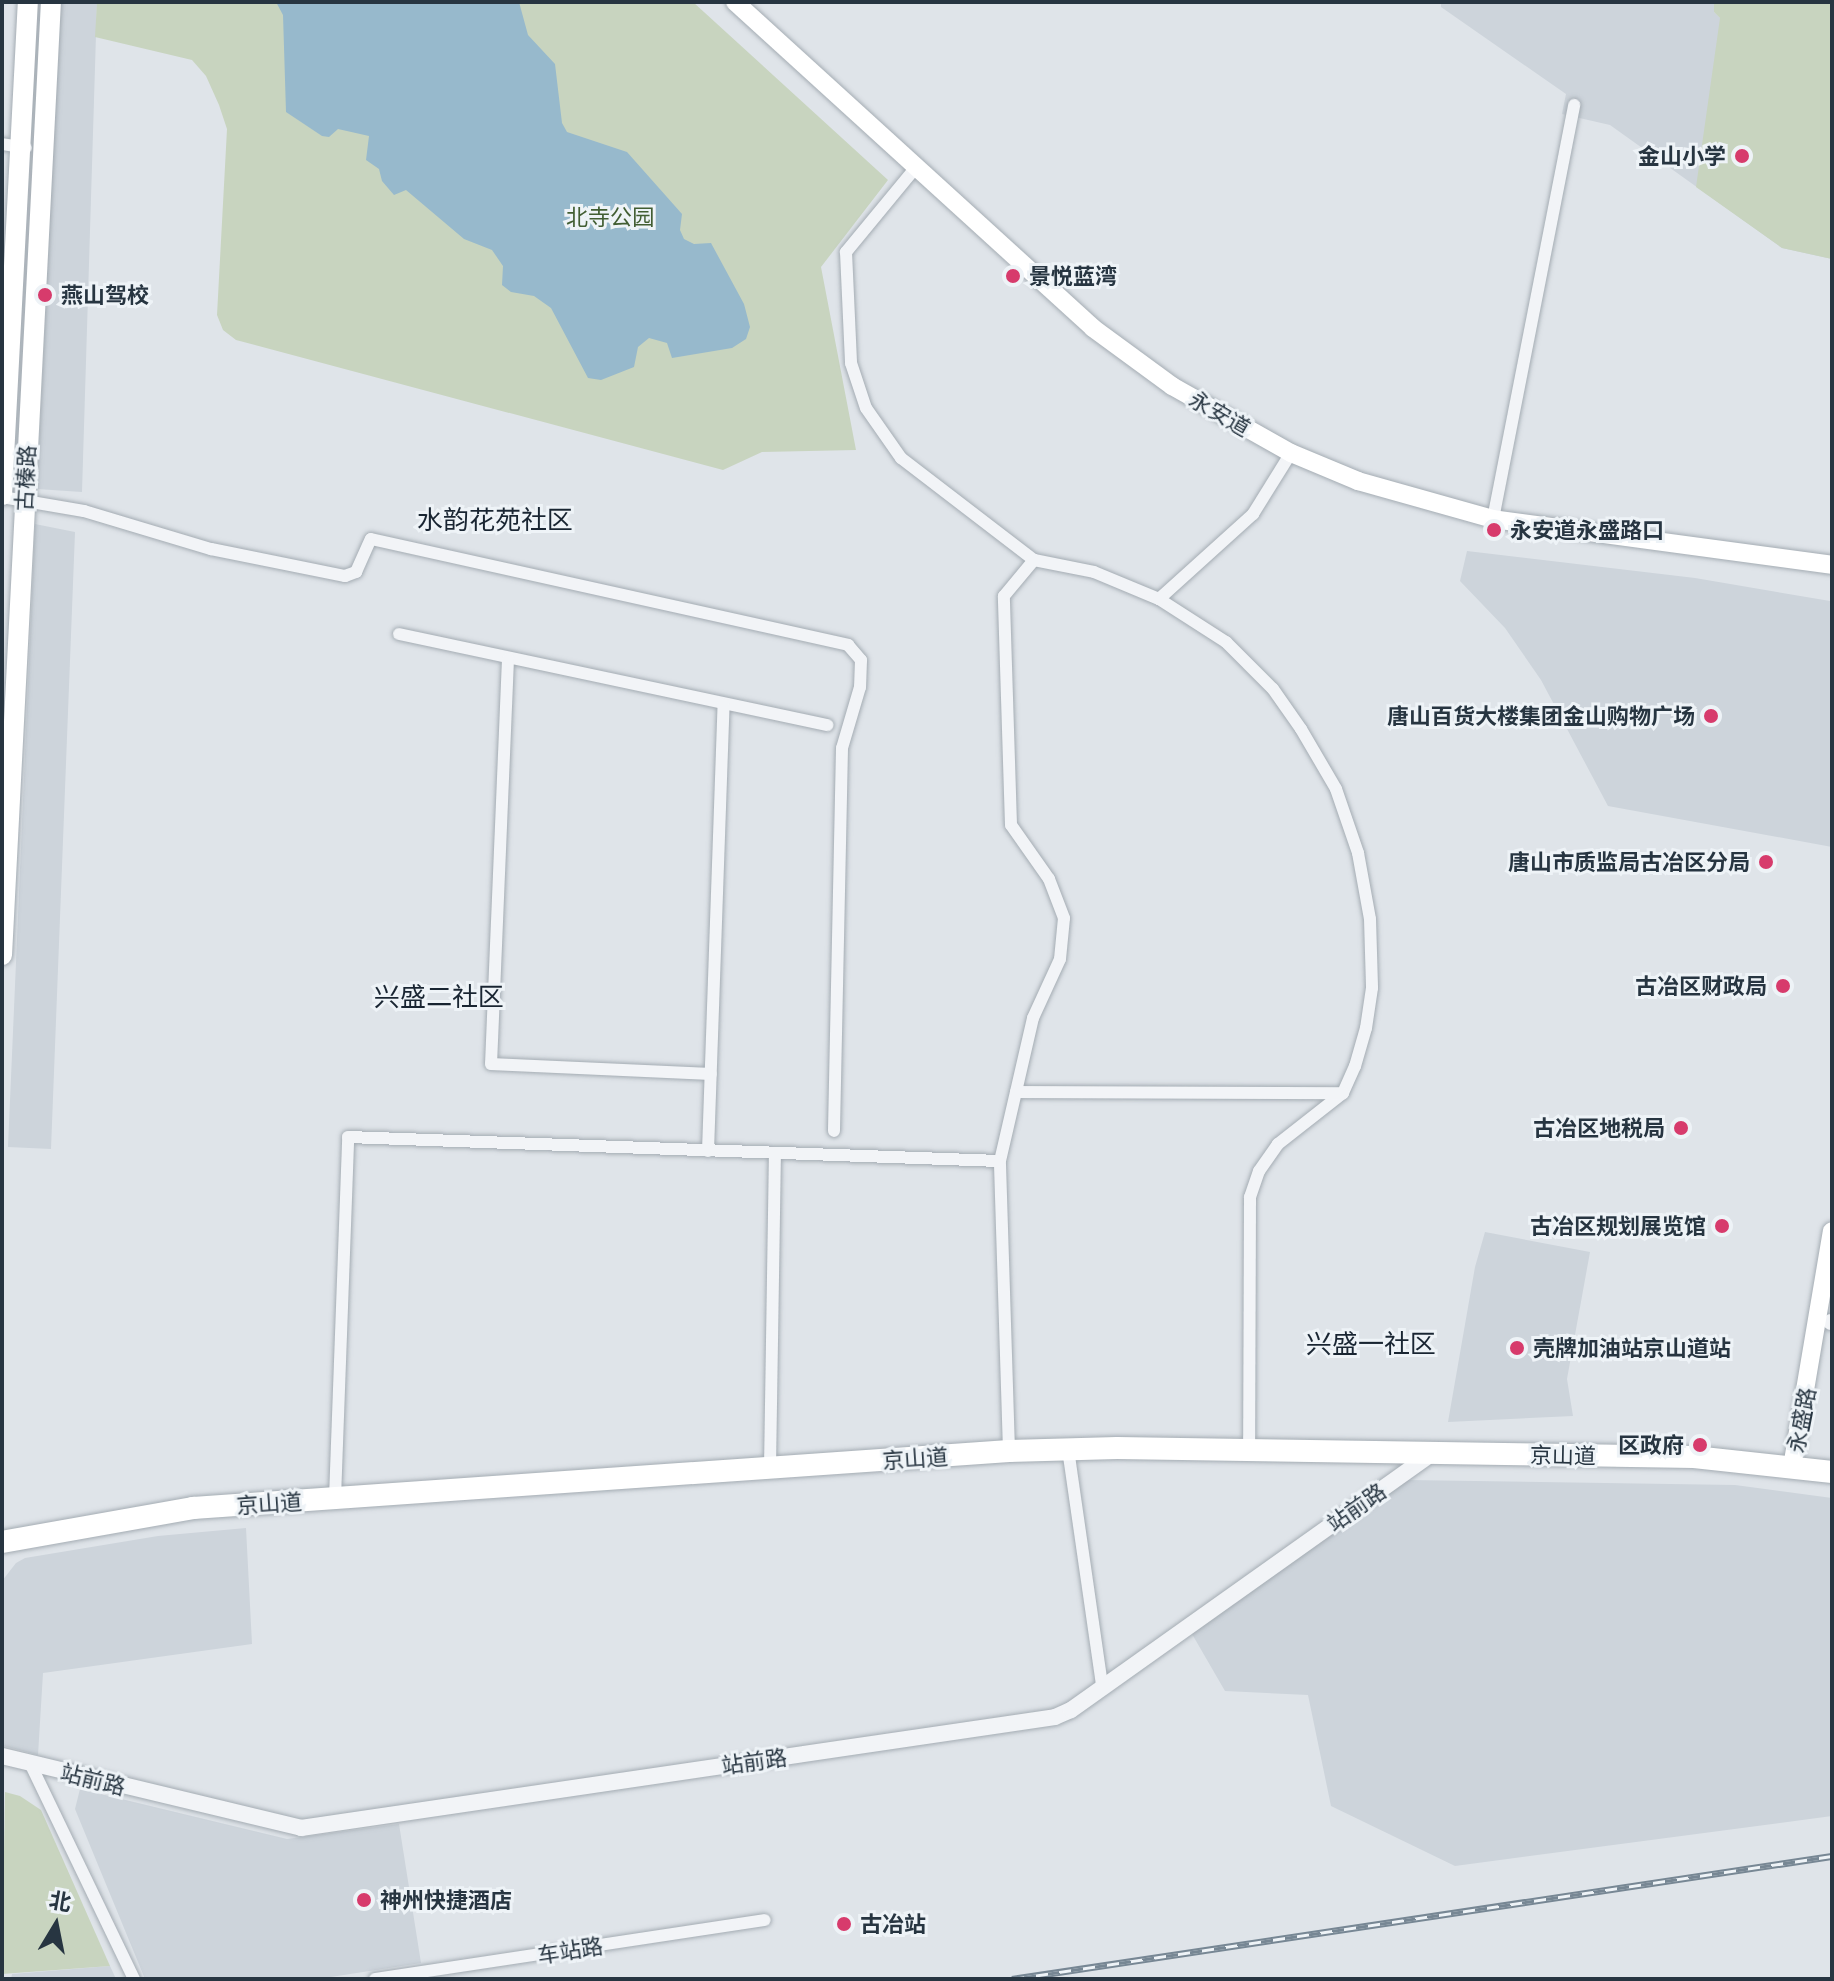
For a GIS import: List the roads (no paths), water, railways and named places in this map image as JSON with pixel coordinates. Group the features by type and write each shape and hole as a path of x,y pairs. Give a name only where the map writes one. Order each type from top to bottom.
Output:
{"highway":[{"name":"京山道","path":"2,1542 193,1508 1009,1451 1249,1450 1694,1457 1832,1472"}],"main road":[{"name":"古榛路","path":"2,496 11,146 28,2"},
{"name":"古榛路","path":"2,955 51,2"},
{"name":"永安道","path":"735,2 1093,328 1172,386 1291,453 1358,481 1493,519 1832,565"},
{"name":"永盛路","path":"1799,1467 1832,1231"},
{"name":"永盛路","path":"1799,1467 1832,1321"}],"street":[{"path":"1493,519 1574,105"},
{"path":"11,146 41,150"},
{"path":"917,166 846,252 851,363 866,408 901,458 1034,560 1094,572 1159,599 1226,642 1273,689 1336,789 1363,880 1370,919 1372,988 1366,1028 1343,1093 1278,1144 1259,1171 1250,1197 1249,1450"},
{"path":"1159,599 1253,514 1291,453"},
{"path":"2,496 24,503 84,511 211,549 345,576 356,572 371,539 848,645 861,660 860,687 842,748 834,1131"},
{"path":"1009,1451 1000,1161 1033,1018 1060,959 1064,918 1049,879 1011,825 1004,596 1034,560"},
{"path":"399,634 827,725"},
{"path":"508,659 491,1064 711,1074"},
{"path":"708,1151 724,704"},
{"path":"1016,1092 1343,1093"},
{"path":"335,1498 348,1137 1000,1161"},
{"path":"770,1468 775,1154"},
{"path":"1068,1449 1102,1686"},
{"name":"站前路","path":"2,1756 301,1828 1055,1717 1071,1710 1432,1453"},
{"path":"30,1763 134,1979"},
{"name":"车站路","path":"375,1979 765,1920"}],"water":[{"path":"276,2 519,2 528,35 555,64 562,123 567,132 627,152 682,214 680,230 684,239 694,244 711,243 744,304 750,327 746,339 732,348 672,358 667,343 649,338 638,347 634,367 601,380 588,378 551,308 534,296 511,292 502,285 503,266 492,250 464,239 406,190 394,195 382,181 379,169 366,160 369,136 338,129 329,137 322,136 286,112 283,15"}],"railway":[{"path":"1012,1979 1832,1856"}],"place":[{"name":"金山小学","path":"1742,156"},
{"name":"景悦蓝湾","path":"1013,276"},
{"name":"燕山驾校","path":"45,295"},
{"name":"永安道永盛路口","path":"1494,530"},
{"name":"唐山百货大楼集团金山购物广场","path":"1711,716"},
{"name":"唐山市质监局古冶区分局","path":"1766,862"},
{"name":"古冶区财政局","path":"1783,986"},
{"name":"古冶区地税局","path":"1681,1128"},
{"name":"古冶区规划展览馆","path":"1722,1226"},
{"name":"壳牌加油站京山道站","path":"1517,1348"},
{"name":"区政府","path":"1700,1445"},
{"name":"神州快捷酒店","path":"364,1900"},
{"name":"古冶站","path":"844,1924"}],"district":[{"name":"水韵花苑社区","path":"495,520"},
{"name":"兴盛二社区","path":"439,997"},
{"name":"兴盛一社区","path":"1371,1344"}],"park label":[{"name":"北寺公园","path":"610,217"}]}
